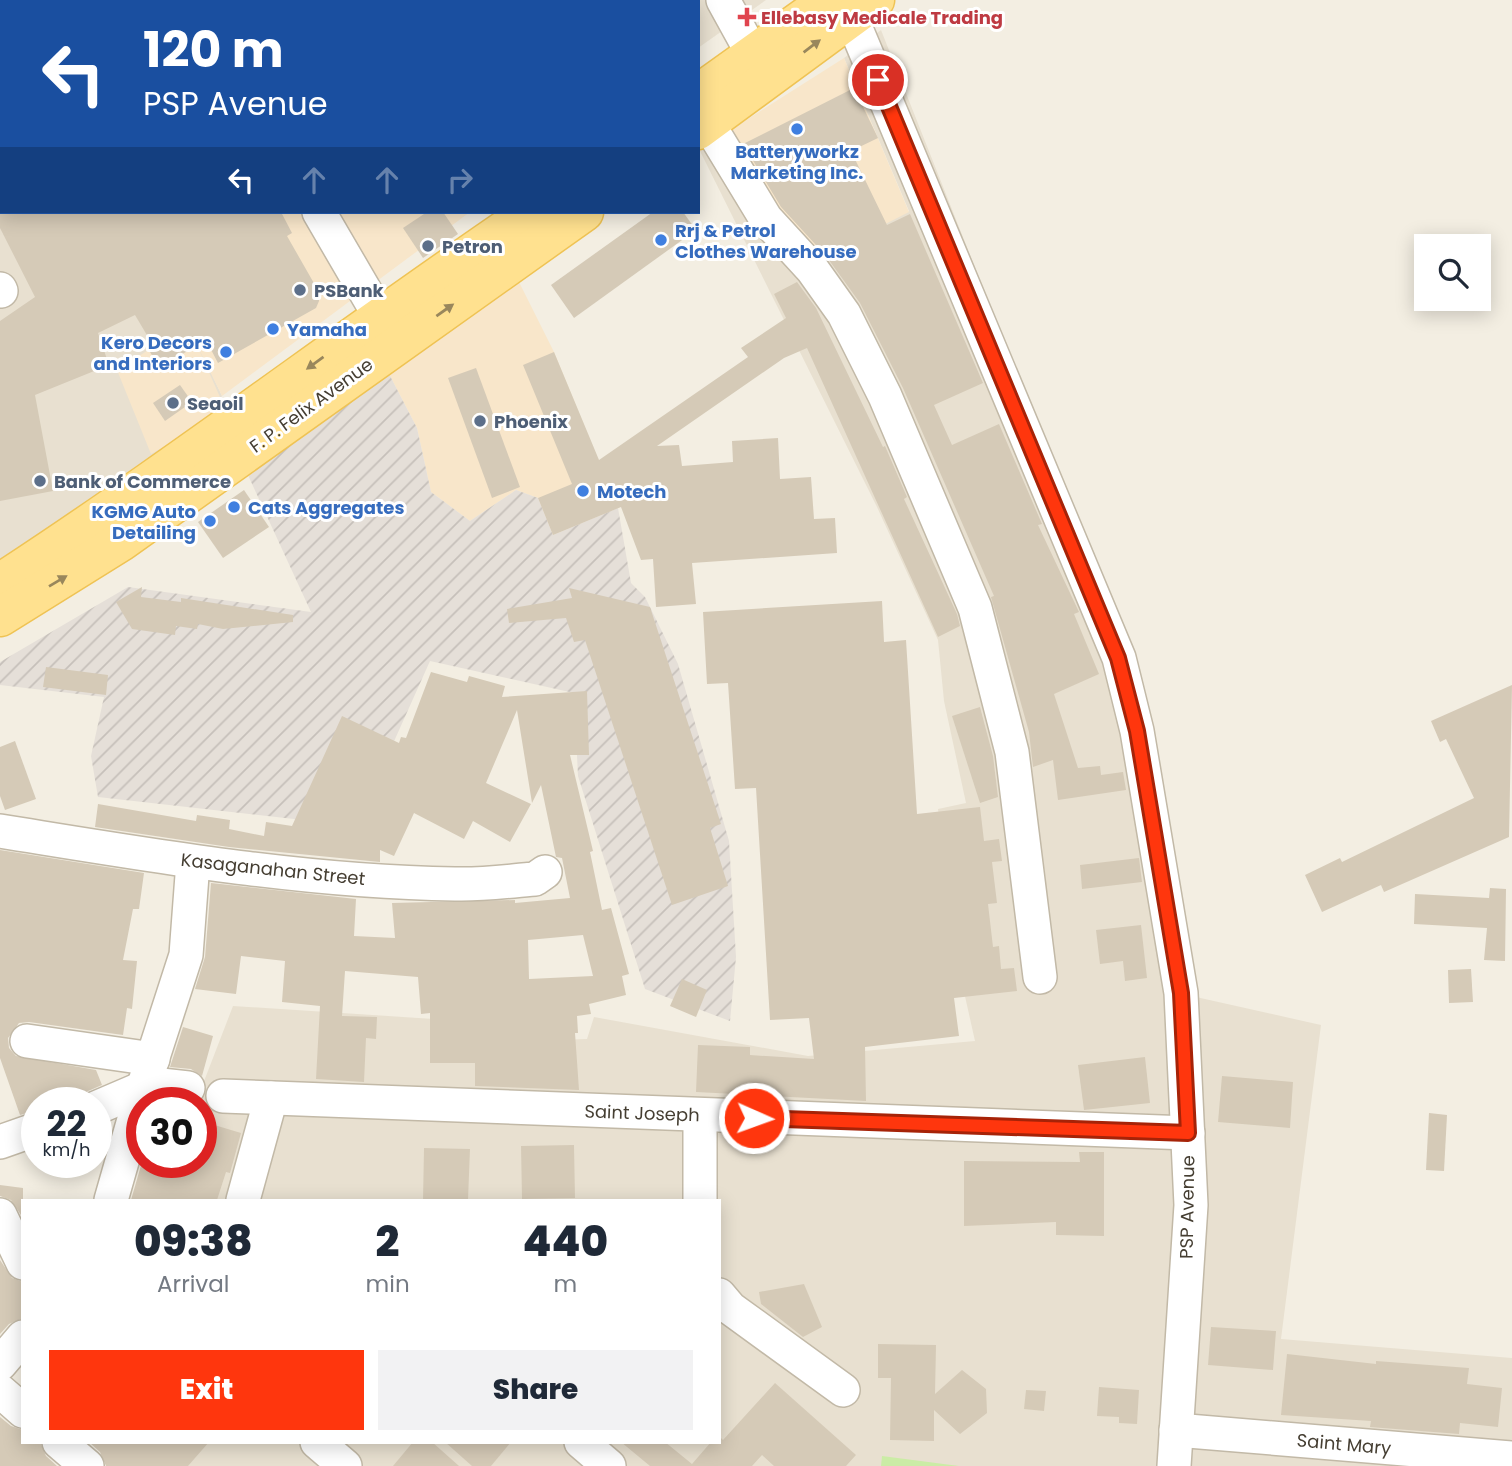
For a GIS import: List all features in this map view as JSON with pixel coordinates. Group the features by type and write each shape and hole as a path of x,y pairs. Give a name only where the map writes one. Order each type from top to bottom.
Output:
{"main road":[{"path":"701,114 760,67 850,4"},
{"name":"F. P. Felix Avenue","path":"0,617 122,541 387,331 529,214"},
{"name":"F. P. Felix Avenue","path":"0,583 387,331 581,214"}],"street":[{"path":"723,0 760,67"},
{"name":"PSP Avenue","path":"850,4 1118,658 1137,731 1181,993 1191,1205 1174,1466"},
{"path":"701,114 766,219 812,270 844,314 885,396 975,608 1012,752 1040,977"},
{"path":"320,214 387,331"},
{"name":"Kasaganahan Street","path":"0,831 193,862 458,885 535,879 545,872"},
{"path":"111,1199 186,955 193,862"},
{"path":"27,1041 148,1073 162,1084 182,1087"},
{"path":"112,1097 148,1073"},
{"name":"Saint Joseph","path":"223,1097 1188,1133"},
{"path":"243,1199 271,1098"},
{"path":"700,1116 700,1199"},
{"path":"0,1142 21,1135"},
{"path":"0,1215 21,1259"},
{"path":"721,1298 730,1308 843,1390"},
{"path":"0,1364 21,1339"},
{"path":"0,1391 21,1409"},
{"name":"Saint Mary","path":"1175,1430 1512,1458"},
{"path":"61,1444 87,1466"},
{"path":"319,1444 345,1466"},
{"path":"583,1444 609,1466"}],"shaded area":[{"path":"700,0 766,0 700,47"},
{"path":"881,30 1052,462 1196,997 1321,1025 1281,1339 1512,1358 1512,1466 180,1466 157,1444 721,1444 721,1199 157,1199 166,1178 217,1178 217,1087 202,1087 233,1006 527,1025 555,1040 587,1039 594,1017 808,1056 975,1041 954,947 938,809 966,803 944,701 938,640 877,507 700,151 726,133 858,237 909,211 844,58"},
{"path":"844,58 909,212 816,259 779,230 726,133"},
{"path":"0,214 137,214 222,396 203,426 0,560"},
{"path":"137,214 467,214 222,396 197,345 223,404 216,418 151,454 117,370 189,324"},
{"path":"518,280 554,352 618,508 553,535 538,498 516,490 470,521 431,492 417,428 388,372"},
{"path":"388,372 417,428 431,492 470,521 516,490 538,498 553,535 618,508 631,583 645,597 678,664 729,841 736,957 730,1021 645,989 578,776 574,693 430,661 348,844 294,819 98,797 91,756 104,697 0,685 0,662 128,587 311,612 247,473"}],"green space":[{"path":"882,1456 959,1466 881,1466"}],"building":[{"path":"854,88 878,138 851,151 887,225 910,214 983,383 934,405 952,445 999,424 1042,524 1038,525 1079,612 1074,614 1099,674 1054,694 1078,768 1100,766 1101,775 1123,772 1126,790 1058,800 1053,760 1033,767 1029,732 991,597 994,596 903,388 860,303 826,256 781,207 743,144"},
{"path":"0,214 282,214 292,233 287,236 319,292 319,301 316,308 218,363 206,340 159,368 149,350 154,347 135,315 98,333 109,365 35,395 53,491 0,501 0,321 35,297 0,228"},
{"name":"Petron","path":"424,214 444,214 458,234 423,258 403,228"},
{"path":"650,214 684,214 696,230 574,318 551,285"},
{"path":"797,282 816,308 883,447 885,446 907,497 904,499 957,614 960,626 938,637 807,348 784,358 657,446 679,445 682,466 733,462 732,441 778,438 780,479 811,477 814,519 835,518 837,553 692,563 696,604 656,607 653,559 641,560 621,507 553,535 538,498 572,484 523,365 554,352 599,460 748,357 741,348 786,318 774,294"},
{"name":"Phoenix","path":"476,368 520,487 492,498 448,378"},
{"name":"Seaoil","path":"180,385 192,402 165,421 153,403"},
{"path":"244,490 269,527 223,558 198,522"},
{"path":"142,587 141,597 181,602 181,598 293,615 293,622 223,629 198,624 197,629 176,626 175,635 132,629 116,602"},
{"path":"569,588 650,607 721,824 710,828 728,886 672,905 585,640 574,642 566,618 509,623 507,609 572,598"},
{"path":"882,601 884,642 906,640 917,814 980,807 984,841 999,839 1002,861 992,862 997,903 988,904 993,947 999,946 1001,969 1014,968 1017,991 954,998 959,1036 865,1047 866,1101 696,1092 698,1045 750,1047 750,1055 814,1059 809,1018 770,1020 756,788 735,789 728,683 707,684 703,612"},
{"path":"46,667 108,675 106,695 43,687"},
{"path":"431,672 467,682 469,676 505,686 502,697 587,691 589,755 570,755 593,851 590,852 602,910 611,908 629,974 622,976 626,995 589,1004 591,1014 577,1016 578,1033 575,1033 579,1090 475,1086 475,1063 430,1063 430,1013 421,1014 418,977 345,971 342,1016 377,1017 376,1039 366,1038 364,1082 316,1079 320,1006 282,1002 285,961 241,956 236,994 195,989 205,957 211,883 356,899 354,936 395,938 392,903 515,900 515,903 570,898 562,858 556,857 541,785 532,803 517,710 486,783 531,804 510,842 473,821 464,839 414,813 394,856 380,850 380,862 229,847 95,827 98,804 196,821 197,815 230,820 229,829 264,836 266,822 292,826 342,716 399,743 401,737 406,738","holes":["583,935 593,976 529,979 528,940"]},
{"path":"1512,685 1509,837 1384,892 1381,885 1322,912 1305,875 1340,858 1342,862 1474,798 1446,739 1440,742 1431,721"},
{"path":"980,707 993,756 998,797 980,803 952,716"},
{"path":"15,741 36,799 5,810 0,796 0,747"},
{"path":"0,850 144,873 139,909 133,909 123,960 137,961 132,1009 127,1008 123,1035 29,1022 19,1023 8,1038 9,1048 16,1056 96,1070 102,1085 21,1087 20,1115 0,1058"},
{"path":"1139,858 1142,882 1082,889 1080,865"},
{"path":"1490,888 1506,889 1505,961 1484,960 1487,928 1414,924 1415,894 1489,898"},
{"path":"1141,925 1147,978 1125,981 1123,961 1100,964 1096,930"},
{"path":"1471,969 1473,1002 1449,1003 1448,970"},
{"path":"682,979 707,990 696,1017 670,1006"},
{"path":"183,1027 213,1036 202,1076 191,1069 170,1067"},
{"path":"1145,1057 1150,1103 1084,1110 1078,1065"},
{"path":"1222,1076 1293,1082 1290,1128 1218,1122"},
{"path":"1429,1113 1447,1115 1444,1171 1426,1170"},
{"path":"217,1126 241,1133 230,1173 226,1172 217,1199 131,1199 137,1178 217,1178"},
{"path":"574,1145 575,1198 522,1199 521,1146"},
{"path":"424,1148 470,1149 468,1199 423,1199"},
{"path":"1079,1152 1104,1152 1104,1236 1056,1235 1056,1222 964,1226 964,1161 1080,1162"},
{"path":"0,1185 23,1188 21,1215 11,1200 0,1196"},
{"path":"0,1260 12,1278 21,1281 21,1319 9,1324 0,1334"},
{"path":"804,1284 822,1327 803,1337 761,1304 759,1292"},
{"path":"1211,1327 1276,1331 1273,1370 1208,1365"},
{"path":"878,1344 936,1345 935,1394 962,1370 986,1389 987,1413 960,1434 934,1410 934,1441 890,1440 891,1378 878,1378"},
{"path":"1287,1354 1376,1364 1376,1361 1469,1368 1467,1384 1502,1388 1498,1427 1460,1423 1459,1434 1370,1427 1371,1421 1281,1415"},
{"path":"775,1383 856,1455 846,1466 774,1466 762,1455 752,1466 650,1466 623,1444 667,1444 692,1464 709,1444 721,1444 721,1438 723,1440"},
{"path":"1099,1387 1139,1390 1137,1424 1119,1423 1119,1417 1097,1416"},
{"path":"1026,1390 1046,1391 1044,1411 1024,1409"},
{"path":"0,1417 11,1426 21,1429 21,1444 41,1444 46,1456 57,1466 0,1466"},
{"path":"91,1444 207,1444 188,1466 106,1466 100,1452"},
{"path":"411,1444 434,1444 459,1466 393,1466"},
{"path":"447,1444 509,1444 491,1466 472,1466"}],"place":[{"name":"Ellebasy Medicale Trading","path":"747,17"},
{"name":"Batteryworkz Marketing Inc.","path":"797,129"},
{"name":"Rrj & Petrol Clothes Warehouse","path":"661,240"},
{"name":"Petron","path":"428,246"},
{"name":"PSBank","path":"300,290"},
{"name":"Yamaha","path":"273,329"},
{"name":"Kero Decors and Interiors","path":"226,352"},
{"name":"Seaoil","path":"173,403"},
{"name":"Phoenix","path":"480,421"},
{"name":"Bank of Commerce","path":"40,481"},
{"name":"Motech","path":"583,491"},
{"name":"Cats Aggregates","path":"234,507"},
{"name":"KGMG Auto Detailing","path":"210,521"}],"route":[{"path":"754,1118 1188,1133 1181,993 1137,731 1118,658 878,80"}]}
